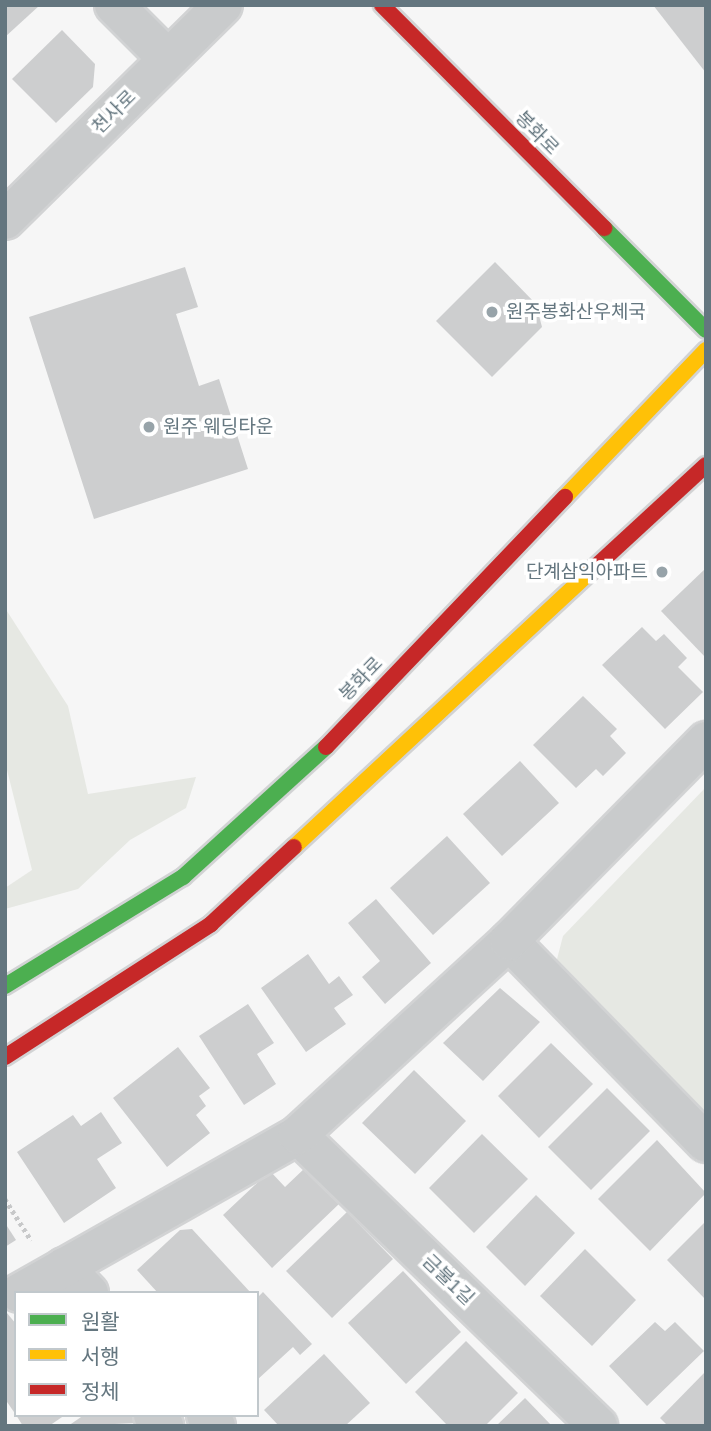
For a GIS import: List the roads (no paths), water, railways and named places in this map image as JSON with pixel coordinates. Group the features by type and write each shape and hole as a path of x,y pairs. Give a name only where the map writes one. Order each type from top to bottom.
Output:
{"street":[{"path":"114,5 168,60"},
{"name":"천사로","path":"5,220 223,5"},
{"name":"봉화로","path":"382,5 662,290 706,330"},
{"name":"봉화로","path":"5,986 183,877 299,776 706,350"},
{"path":"5,1056 211,924 706,465"},
{"path":"29,1291 76,1280 298,1135 509,941 706,741"},
{"path":"509,941 706,1143"},
{"name":"금불1길","path":"298,1135 598,1426"}],"place":[{"name":"원주봉화산우체국","path":"492,312"},
{"name":"원주 웨딩타운","path":"149,427"},
{"name":"단계삼익아파트","path":"662,572"}]}
